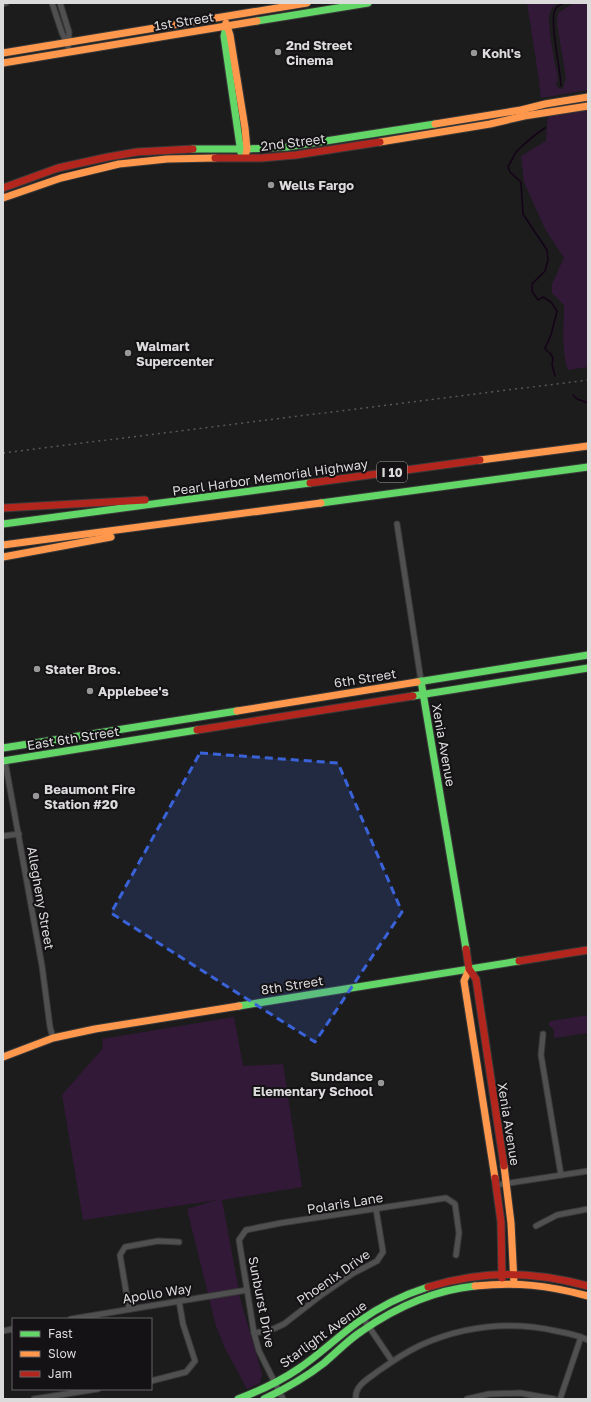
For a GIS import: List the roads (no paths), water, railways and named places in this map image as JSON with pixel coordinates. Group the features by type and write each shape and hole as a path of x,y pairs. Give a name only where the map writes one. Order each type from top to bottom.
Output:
{"main road":[{"name":"1st Street","path":"67,43 307,3"},
{"name":"1st Street","path":"3,63 367,3"},
{"path":"224,16 230,35 245,128 243,158"},
{"path":"3,53 67,43"},
{"name":"2nd Street","path":"3,188 41,174 92,160 137,152 177,149 287,147 588,97"},
{"name":"2nd Street","path":"3,198 45,183 86,171 119,164 167,159 243,158 296,155 490,124 524,116 588,106"},
{"path":"86,171 108,162 136,157 137,152"},
{"path":"3,192 37,179 41,174"},
{"name":"Pearl Harbor Memorial Highway","path":"3,524 588,446"},
{"name":"I 10","path":"3,545 588,467"},
{"path":"3,508 120,501 196,499"},
{"path":"3,558 203,519"},
{"name":"6th Street","path":"146,725 588,655"},
{"name":"6th Street","path":"146,738 588,668"},
{"name":"Xenia Avenue","path":"421,681 469,969 476,979 511,1223 514,1284"},
{"name":"East 6th Street","path":"3,748 146,725"},
{"name":"East 6th Street","path":"4,761 146,738"},
{"name":"8th Street","path":"3,1057 53,1038 96,1029 588,950"},
{"name":"Xenia Avenue","path":"469,969 464,981 501,1222 502,1284"},
{"name":"Starlight Avenue","path":"238,1399 276,1383 318,1354 363,1318 404,1296 431,1286 459,1279 502,1274 552,1277 588,1286"},
{"name":"Starlight Avenue","path":"264,1399 280,1392 309,1373 369,1326 408,1305 434,1296 461,1289 514,1284 550,1287 588,1296"}],"street":[{"path":"52,3 67,43"},
{"path":"60,3 69,32 67,43 68,52"},
{"name":"Xenia Avenue","path":"397,524 421,681"},
{"name":"Allegheny Street","path":"4,761 19,834 53,1038"},
{"path":"3,836 19,834"},
{"path":"543,1034 541,1055 561,1175"},
{"path":"496,1185 588,1171"},
{"name":"Polaris Lane","path":"246,1230 446,1198 455,1204 459,1233 456,1255"},
{"name":"Phoenix Drive","path":"254,1333 271,1330 284,1324 320,1296 352,1274 377,1261 383,1252 376,1209"},
{"path":"536,1226 557,1215 588,1209"},
{"name":"Sunburst Drive","path":"246,1230 239,1240 254,1333 259,1351 283,1399"},
{"path":"130,1309 120,1255 125,1247 158,1241 179,1242"},
{"name":"Apollo Way","path":"77,1318 247,1290"},
{"path":"152,1381 186,1372 195,1361 183,1324 179,1301"},
{"path":"363,1318 392,1362"},
{"path":"356,1397 359,1385 392,1362 420,1345 458,1332 496,1326 536,1327 581,1337 588,1340"},
{"path":"560,1399 581,1337"},
{"path":"34,1399 92,1390"},
{"path":"466,1399 520,1393 554,1399"}],"waterway":[{"path":"561,86 553,22 556,8 564,3"},
{"path":"545,128 537,133 516,152 508,166 510,172 521,182 523,214 547,250 548,260 545,271 532,284 532,291 538,300 543,297 551,302 557,311 551,335 545,348 553,358 552,365 555,376"},
{"path":"573,395 577,399 588,403"}],"railway":[{"path":"3,453 588,380"}],"place":[{"name":"2nd Street Cinema","path":"278,52"},
{"name":"Kohl's","path":"474,53"},
{"name":"Wells Fargo","path":"271,185"},
{"name":"Walmart Supercenter","path":"128,353"},
{"name":"Stater Bros.","path":"37,669"},
{"name":"Applebee's","path":"90,691"},
{"name":"Beaumont Fire Station #20","path":"36,796"},
{"name":"Sundance Elementary School","path":"381,1083"}]}
